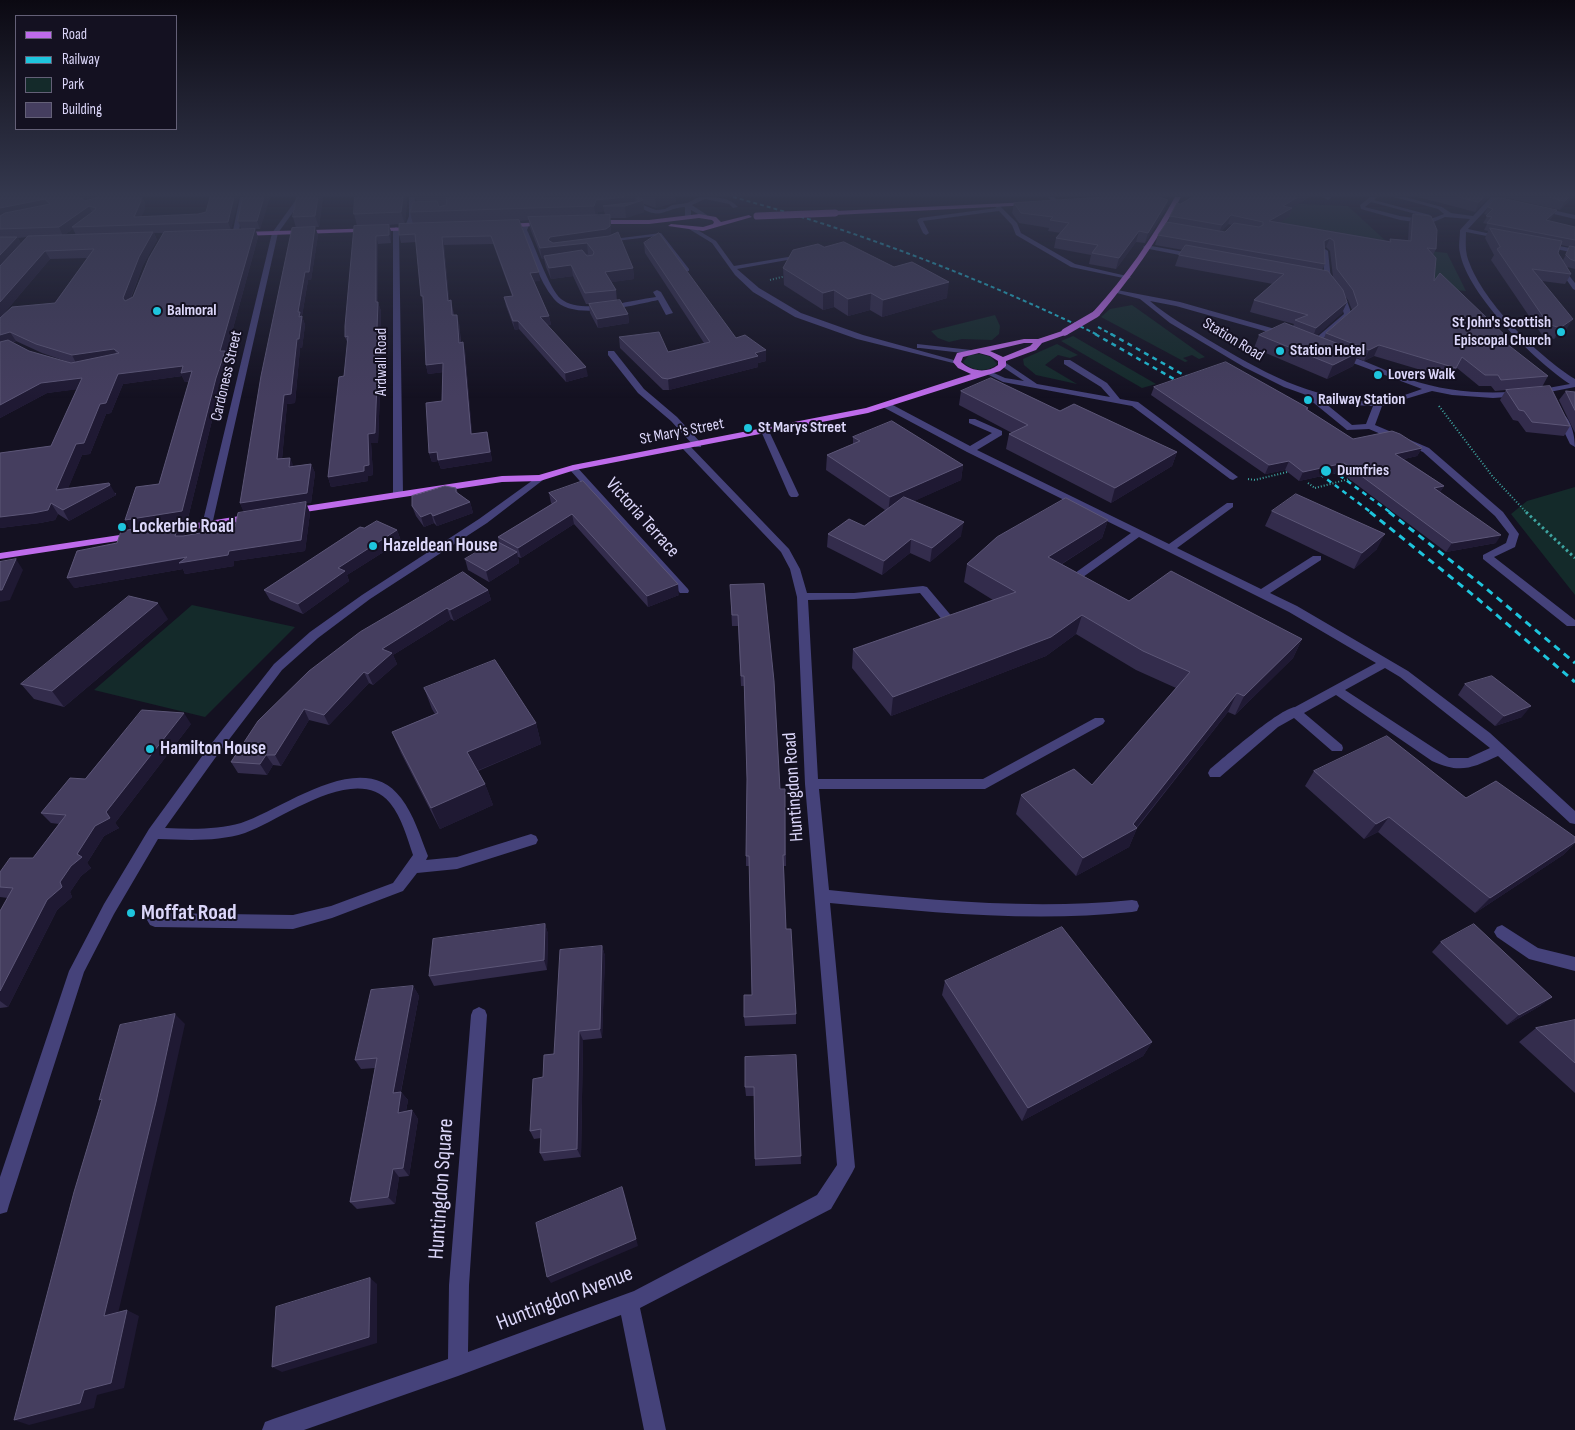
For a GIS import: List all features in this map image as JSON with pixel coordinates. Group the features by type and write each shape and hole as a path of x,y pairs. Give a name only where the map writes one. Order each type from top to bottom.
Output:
{"main road":[{"path":"975,351 993,354 1003,361 1033,348 1040,342 1065,332 1096,314 1117,292 1136,264"},
{"path":"975,351 1024,341 1040,342"},
{"name":"St Mary's Street","path":"944,383 958,364 960,355 975,351"},
{"name":"St Mary's Street","path":"540,478 573,468 692,446 886,405 944,383 999,369 1003,361"},
{"path":"958,364 968,370 984,372"},
{"path":"283,512 502,479 540,478"},
{"path":"0,556 264,515"}],"street":[{"name":"Cardoness Street","path":"207,525 269,264"},
{"name":"Ardwall Road","path":"396,264 398,494"},
{"path":"540,264 558,300 567,306 599,308 660,298"},
{"path":"682,264 687,270"},
{"path":"730,264 756,290 798,315 832,329 958,364"},
{"path":"733,268 755,264"},
{"path":"1069,264 1128,277"},
{"path":"1305,342 1348,315 1341,297 1328,279 1326,264"},
{"path":"1467,264 1487,298 1505,321 1557,373 1575,384"},
{"path":"1558,264 1575,288"},
{"path":"1318,277 1328,279"},
{"path":"655,290 669,313"},
{"path":"1117,292 1263,327 1322,348"},
{"name":"Station Road","path":"1142,297 1156,312 1261,375 1309,395 1340,402 1378,404 1433,388"},
{"path":"885,343 975,351"},
{"path":"1331,352 1413,384 1459,394 1488,395 1548,391 1575,384"},
{"name":"Huntingdon Road","path":"610,353 641,391 674,419 692,446 785,551 794,569 802,597 812,784 846,1167"},
{"path":"1003,361 1037,386"},
{"path":"1067,362 1104,385 1117,400"},
{"path":"984,372 1003,380 1135,404 1233,477"},
{"path":"1548,391 1552,400"},
{"path":"1309,395 1350,428 1370,426 1426,450 1499,514 1514,534 1511,545 1487,557 1571,623"},
{"path":"1370,426 1378,404"},
{"path":"886,405 970,450 1262,593 1404,674 1500,749 1575,819"},
{"path":"1557,409 1575,444"},
{"path":"970,450 999,433 972,421"},
{"path":"765,431 794,495"},
{"name":"Victoria Terrace","path":"573,468 684,591"},
{"path":"0,1205 77,971 109,909 154,833 218,743 278,667 314,635 366,597 483,521 540,478"},
{"path":"1170,548 1230,505"},
{"path":"1072,580 1139,532"},
{"path":"1262,593 1317,558"},
{"path":"802,597 854,596 923,589 948,619"},
{"path":"1215,773 1274,724 1385,663"},
{"path":"1335,689 1437,758 1453,766 1470,763 1500,749"},
{"path":"1294,712 1337,748"},
{"path":"812,784 985,784 1099,721"},
{"path":"154,833 199,834 237,829 340,786 368,783 383,788 395,800 421,856 398,887 332,912 293,922 155,920"},
{"path":"413,867 456,863 531,840"},
{"path":"822,896 1035,913 1093,911 1132,906"},
{"path":"1502,932 1534,954 1575,964"},
{"name":"Huntingdon Square","path":"458,1366 459,1285 479,1015"},
{"name":"Huntingdon Avenue","path":"273,1430 458,1366 629,1303 824,1202 846,1167"},
{"path":"629,1303 655,1430"}],"path":[{"path":"771,280 788,276"},
{"path":"1433,388 1438,405 1493,477 1538,525 1575,558"},
{"path":"1233,477 1255,480 1298,470"},
{"path":"1308,483 1315,488 1358,478 1353,475"}],"green space":[{"path":"1376,264 1452,264 1466,291 1385,284"},
{"path":"1132,305 1205,357 1199,359 1192,355 1183,358 1188,361 1185,362 1101,317 1110,309"},
{"path":"995,315 1000,326 999,334 992,340 962,339 949,342 938,338 931,331"},
{"path":"1073,336 1156,384 1142,388 1061,341"},
{"path":"1057,344 1078,355 1070,358 1058,355 1045,365 1077,384 1036,375 1024,365 1023,359"},
{"path":"980,354 991,357 997,364 989,369 980,370 970,367 963,362 969,355"},
{"path":"1575,487 1575,595 1511,514 1527,501"},
{"path":"192,605 295,627 205,717 94,690"}],"building":[{"path":"2,264 34,264 0,302 0,266"},
{"path":"83,264 136,264 123,298 125,301 133,297 147,264 245,264 220,351 225,351 216,378 182,511 125,520 136,487 159,484 192,371 181,373 183,366 118,374 106,403 100,404 84,443 76,444 56,490 109,483 110,485 63,510 51,503 48,510 0,517 0,453 51,446 82,378 41,383 0,405 0,342 8,340 29,351 71,363 119,353 114,349 72,355 36,344 10,332 0,335 0,318 12,307 55,303"},
{"path":"285,264 310,264 309,272 305,272 298,312 300,312 299,317 302,316 299,339 297,339 291,394 284,395 277,459 290,458 289,467 311,464 307,493 240,503 261,376"},
{"path":"351,264 376,264 377,329 380,355 378,356 375,433 368,434 369,465 364,466 364,471 328,477 339,377 344,376 348,336 345,337"},
{"path":"418,264 445,264 448,301 451,300 452,315 457,315 459,343 463,342 471,434 487,432 490,452 438,460 437,452 429,453 426,403 442,401 443,363 426,365 423,296 421,296"},
{"path":"501,264 536,264 539,272 530,273 549,316 540,317 586,367 565,373 518,321 513,321 504,297 513,296"},
{"path":"547,264 631,264 633,268 605,272 616,290 585,293 571,265 549,268"},
{"path":"658,264 682,264 736,338 745,335 766,350 755,353 758,356 668,379 662,378 619,337 659,332 668,352 710,342"},
{"path":"785,264 887,264 894,267 915,264 949,282 883,300 871,293 848,299 834,290 823,293 783,268"},
{"path":"1227,264 1288,264 1328,271 1343,290 1347,302 1316,328 1295,320 1308,315 1254,300 1284,274"},
{"path":"1336,264 1436,264 1434,281 1440,273 1511,341 1502,340 1548,376 1501,380 1498,375 1485,375 1462,357 1456,368 1379,345 1369,350 1326,333 1358,305 1353,290 1337,269"},
{"path":"1507,264 1565,264 1571,274 1532,269 1573,319 1560,328 1548,324"},
{"path":"620,300 628,314 597,319 589,304"},
{"path":"1285,323 1359,352 1333,365 1259,335"},
{"path":"1226,362 1308,408 1306,409 1353,439 1392,431 1400,434 1422,448 1395,454 1444,486 1434,488 1501,535 1452,543 1344,463 1303,472 1289,461 1269,465 1154,387"},
{"path":"991,378 1060,411 1074,404 1177,452 1115,488 1009,434 1028,425 961,391"},
{"path":"1550,386 1570,426 1532,422 1524,411 1519,410 1506,390"},
{"path":"1566,391 1575,392 1575,410"},
{"path":"892,421 963,465 890,497 827,455 860,441 853,437"},
{"path":"583,481 678,584 647,596 572,514 518,548 498,537 557,501 549,493"},
{"path":"445,486 456,488 456,492 470,502 433,516 431,513 421,517 412,506 412,496"},
{"path":"1296,494 1385,534 1362,553 1272,511"},
{"path":"904,497 964,522 932,548 911,539 884,561 828,534 849,519 864,526"},
{"path":"1066,498 1108,520 1048,557 1129,601 1171,571 1302,639 1244,696 1237,693 1133,824 1137,828 1083,858 1021,795 1074,769 1092,785 1190,672 1143,651 1082,615 1051,637 893,697 853,649 1016,592 967,564 997,537"},
{"path":"306,502 301,540 229,551 228,555 179,563 187,557 67,578 77,551 117,543 121,531 179,522 175,536 183,536 235,527 238,513"},
{"path":"377,521 397,530 338,568 345,571 298,604 264,590 360,527 364,528"},
{"path":"496,541 517,552 486,571 465,559"},
{"path":"16,559 2,590 0,590 0,562"},
{"path":"463,572 488,590 450,610 447,608 382,649 392,653 368,674 364,672 324,715 304,709 275,755 266,755 260,764 231,762 258,721 309,671 360,632"},
{"path":"764,584 774,681 780,789 785,789 785,855 783,855 786,929 791,929 796,1014 744,1017 744,995 752,995 749,856 746,856 747,779 744,676 741,676 738,615 732,615 730,585"},
{"path":"129,596 158,603 52,691 21,684"},
{"path":"495,660 536,723 467,752 485,784 431,808 392,732 438,713 424,688"},
{"path":"1492,676 1531,706 1504,716 1465,684"},
{"path":"142,710 184,713 106,812 110,818 95,826 77,854 82,857 71,866 60,882 62,887 47,900 0,991 0,911 13,888 0,887 0,872 10,858 33,858 66,815 41,813 70,778 85,779"},
{"path":"1387,736 1466,798 1496,781 1575,837 1575,842 1490,898 1389,817 1376,824 1314,771"},
{"path":"545,924 544,960 429,976 433,939"},
{"path":"1474,924 1552,997 1519,1015 1441,942"},
{"path":"1062,927 1152,1042 1028,1108 945,981"},
{"path":"602,946 600,1029 579,1031 577,1149 540,1153 541,1129 530,1131 533,1079 543,1077 544,1055 554,1054 560,950"},
{"path":"413,986 393,1093 401,1092 398,1113 412,1110 403,1168 393,1169 388,1197 350,1202 377,1058 355,1060 371,990"},
{"path":"175,1014 156,1102 104,1316 127,1310 111,1383 84,1390 80,1403 14,1420 74,1192 102,1099 99,1100 120,1025"},
{"path":"1575,1020 1575,1063 1536,1028"},
{"path":"796,1055 801,1156 755,1159 754,1087 745,1087 745,1057"},
{"path":"622,1187 636,1239 547,1277 536,1223"},
{"path":"370,1278 369,1337 272,1367 276,1307"}],"railway":[{"path":"935,264 1009,294 1098,335"},
{"path":"1098,327 1113,335"},
{"path":"1095,334 1186,386"},
{"path":"1111,334 1198,383"},
{"path":"1324,464 1391,513"},
{"path":"1312,468 1372,513"},
{"path":"1370,512 1478,599 1575,682"},
{"path":"1389,512 1483,586 1575,663"}],"place":[{"name":"Balmoral","path":"157,311"},
{"name":"St John's Scottish Episcopal Church","path":"1561,332"},
{"name":"Station Hotel","path":"1280,351"},
{"name":"Lovers Walk","path":"1378,375"},
{"name":"Railway Station","path":"1308,400"},
{"name":"St Marys Street","path":"748,428"},
{"name":"Dumfries","path":"1326,471"},
{"name":"Lockerbie Road","path":"122,527"},
{"name":"Hazeldean House","path":"373,546"},
{"name":"Hamilton House","path":"150,749"},
{"name":"Moffat Road","path":"131,913"}]}
